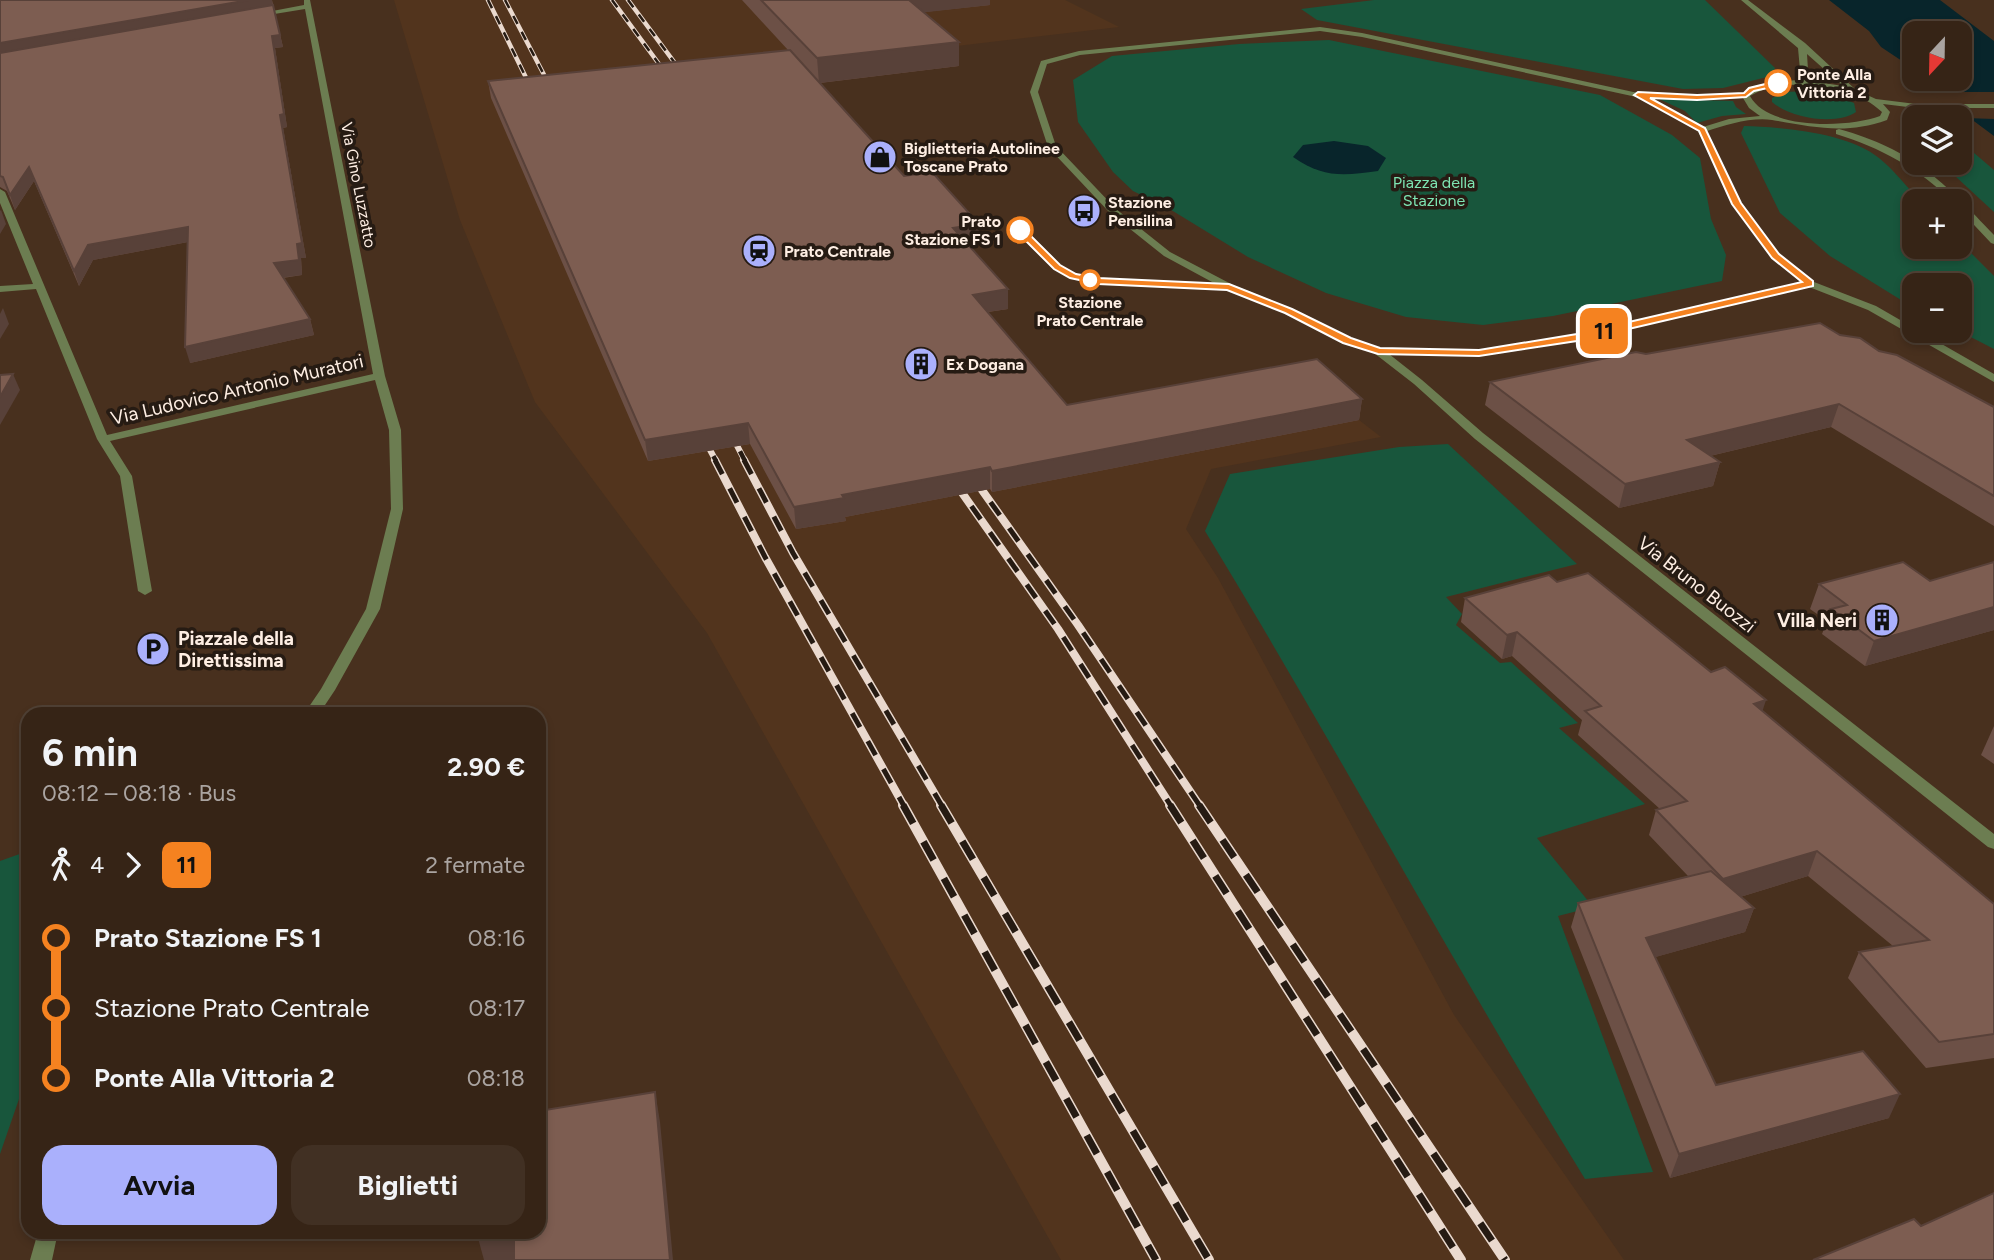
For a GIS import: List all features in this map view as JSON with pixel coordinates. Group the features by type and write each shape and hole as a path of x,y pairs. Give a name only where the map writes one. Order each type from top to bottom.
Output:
{"street":[{"path":"1744,0 1853,91"},
{"path":"241,18 308,3"},
{"name":"Via Gino Luzzatto","path":"308,3 379,376 396,430 397,509 373,610 328,690 315,707"},
{"path":"1810,284 1577,337 1479,353 1378,351 1347,341 1289,311 1229,287 1167,254 1084,184 1052,147 1034,92 1044,63 1079,53 1320,29 1362,34 1638,95 1697,98 1746,95 1752,89 1763,85 1799,83 1853,91 1875,101 1908,105"},
{"path":"1799,83 1804,70 1802,46"},
{"path":"1638,95 1674,112 1702,130 1737,204 1775,256 1810,284 1872,308 1994,379"},
{"path":"1746,95 1751,106 1774,117 1824,127 1905,157 1925,170 1944,189"},
{"path":"1875,101 1886,112"},
{"path":"1972,106 1994,106"},
{"path":"1886,112 1902,109"},
{"path":"1824,127 1875,123 1884,118 1886,112"},
{"path":"1702,130 1729,121 1774,117"},
{"name":"Via Ludovico Antonio Muratori","path":"0,192 103,439 126,476 145,591"},
{"path":"1972,218 1994,241"},
{"path":"0,289 41,286"},
{"name":"Via Bruno Buozzi","path":"1378,351 1479,436 1994,843"},
{"name":"Via Ludovico Antonio Muratori","path":"103,439 379,376"},
{"path":"41,1260 46,1239"}],"shaded area":[{"path":"394,0 1065,0 1119,27 940,48 959,66 782,87 957,219 980,243 955,247 1008,309 924,323 1066,426 1359,420 1381,437 1211,469 1186,529 1218,578 1454,1015 1624,1260 1061,1260 707,633 535,402 460,220"}],"green space":[{"path":"1374,0 1705,0 1775,68 1771,76 1723,88 1683,89 1317,20 1301,9"},
{"name":"Piazza della Stazione","path":"1329,40 1600,95 1672,135 1700,158 1711,219 1726,255 1722,281 1553,316 1483,325 1406,317 1326,293 1248,257 1168,208 1133,191 1113,172 1078,122 1073,80 1112,56 1239,44"},
{"path":"1808,91 1835,95 1854,103 1856,112 1837,119 1813,118 1790,112 1772,102 1772,98 1785,92"},
{"path":"1659,99 1733,101 1736,107 1746,114 1722,116 1697,123 1685,111"},
{"path":"1744,126 1815,133 1866,149 1885,163 1909,189 1902,189 1902,259 1972,259 1972,254 1994,276 1994,349 1972,338 1972,273 1902,273 1902,301 1830,256 1780,213 1741,133"},
{"path":"1972,151 1994,170 1994,212 1954,175 1972,175"},
{"path":"1448,444 1577,564 1446,597 1462,614 1456,625 1500,663 1511,662 1578,723 1559,728 1645,804 1537,838 1593,907 1558,916 1653,1172 1585,1179 1205,531 1230,474 1399,447"},
{"path":"21,854 21,1093 0,1154 0,861"}],"water":[{"path":"1829,0 1940,0 1968,21 1902,21 1902,61 1881,47 1869,31"},
{"path":"1972,24 1994,41 1994,136 1972,120 1972,105 1952,105 1933,91 1972,91"},
{"path":"1334,141 1368,146 1386,158 1378,171 1334,174 1314,169 1293,157 1303,145"}],"pier":[{"path":"1929,92 1994,92 1994,119 1972,118 1972,105 1947,105"}],"building":[{"path":"0,0 249,0 0,43"},
{"path":"761,0 909,0 959,42 817,58"},
{"path":"273,5 280,35 272,36 284,114 280,115 302,243 297,244 299,260 274,263 310,319 185,347 188,227 88,245 74,271 29,167 10,195 3,177 0,176 0,53"},
{"path":"790,50 904,176 932,172 979,224 953,228 1008,289 973,295 1067,405 1317,359 1362,399 992,471 990,467 842,495 844,498 794,507 748,423 645,440 488,81"},
{"path":"1820,323 1840,335 1860,338 1879,351 1897,355 1994,407 1994,496 1839,404 1687,440 1720,462 1625,484 1490,382 1636,352 1646,354"},
{"path":"13,374 0,397 0,375"},
{"path":"1903,562 1930,581 1994,562 1994,607 1874,641 1831,609 1847,605 1819,584"},
{"path":"1588,573 1711,672 1725,667 1766,700 1754,704 1994,904 1994,1034 1939,1042 1859,952 1929,940 1817,851 1723,879 1656,810 1687,801 1585,711 1601,706 1517,632 1507,635 1465,598 1549,575 1557,582"},
{"path":"1711,871 1754,908 1646,938 1716,1085 1863,1051 1900,1094 1679,1154 1578,903"},
{"path":"655,1092 670,1260 514,1260 514,1239 546,1239 546,1110"},
{"path":"1994,1193 1994,1260 1813,1260 1914,1219 1921,1226"}],"railway":[{"path":"488,0 535,96"},
{"path":"505,0 553,92"},
{"path":"612,0 670,79"},
{"path":"628,0 686,78"},
{"path":"729,430 745,461"},
{"path":"702,435 716,461"},
{"path":"715,460 765,557 904,806"},
{"path":"744,460 793,553 942,806"},
{"path":"972,476 1078,625 1200,806"},
{"path":"953,480 1058,629 1171,806"},
{"path":"903,805 1156,1260"},
{"path":"941,805 1209,1260"},
{"path":"1170,805 1461,1260"},
{"path":"1199,805 1505,1260"}],"bus line":[{"name":"11","path":"1020,230 1057,267 1073,276 1098,281 1229,287 1289,311 1347,341 1378,351 1479,353 1577,337 1810,284 1775,256 1737,204 1702,130 1674,112 1638,95 1697,98 1746,95 1752,89 1778,83"}],"place":[{"name":"Ponte Alla Vittoria 2","path":"1778,83"},
{"name":"Biglietteria Autolinee Toscane Prato","path":"880,157"},
{"name":"Stazione Pensilina","path":"1084,211"},
{"name":"Prato Stazione FS 1","path":"1020,230"},
{"name":"Prato Centrale","path":"759,251"},
{"name":"Stazione Prato Centrale","path":"1090,280"},
{"name":"Ex Dogana","path":"921,364"},
{"name":"Villa Neri","path":"1882,620"},
{"name":"Piazzale della Direttissima","path":"153,649"}]}
